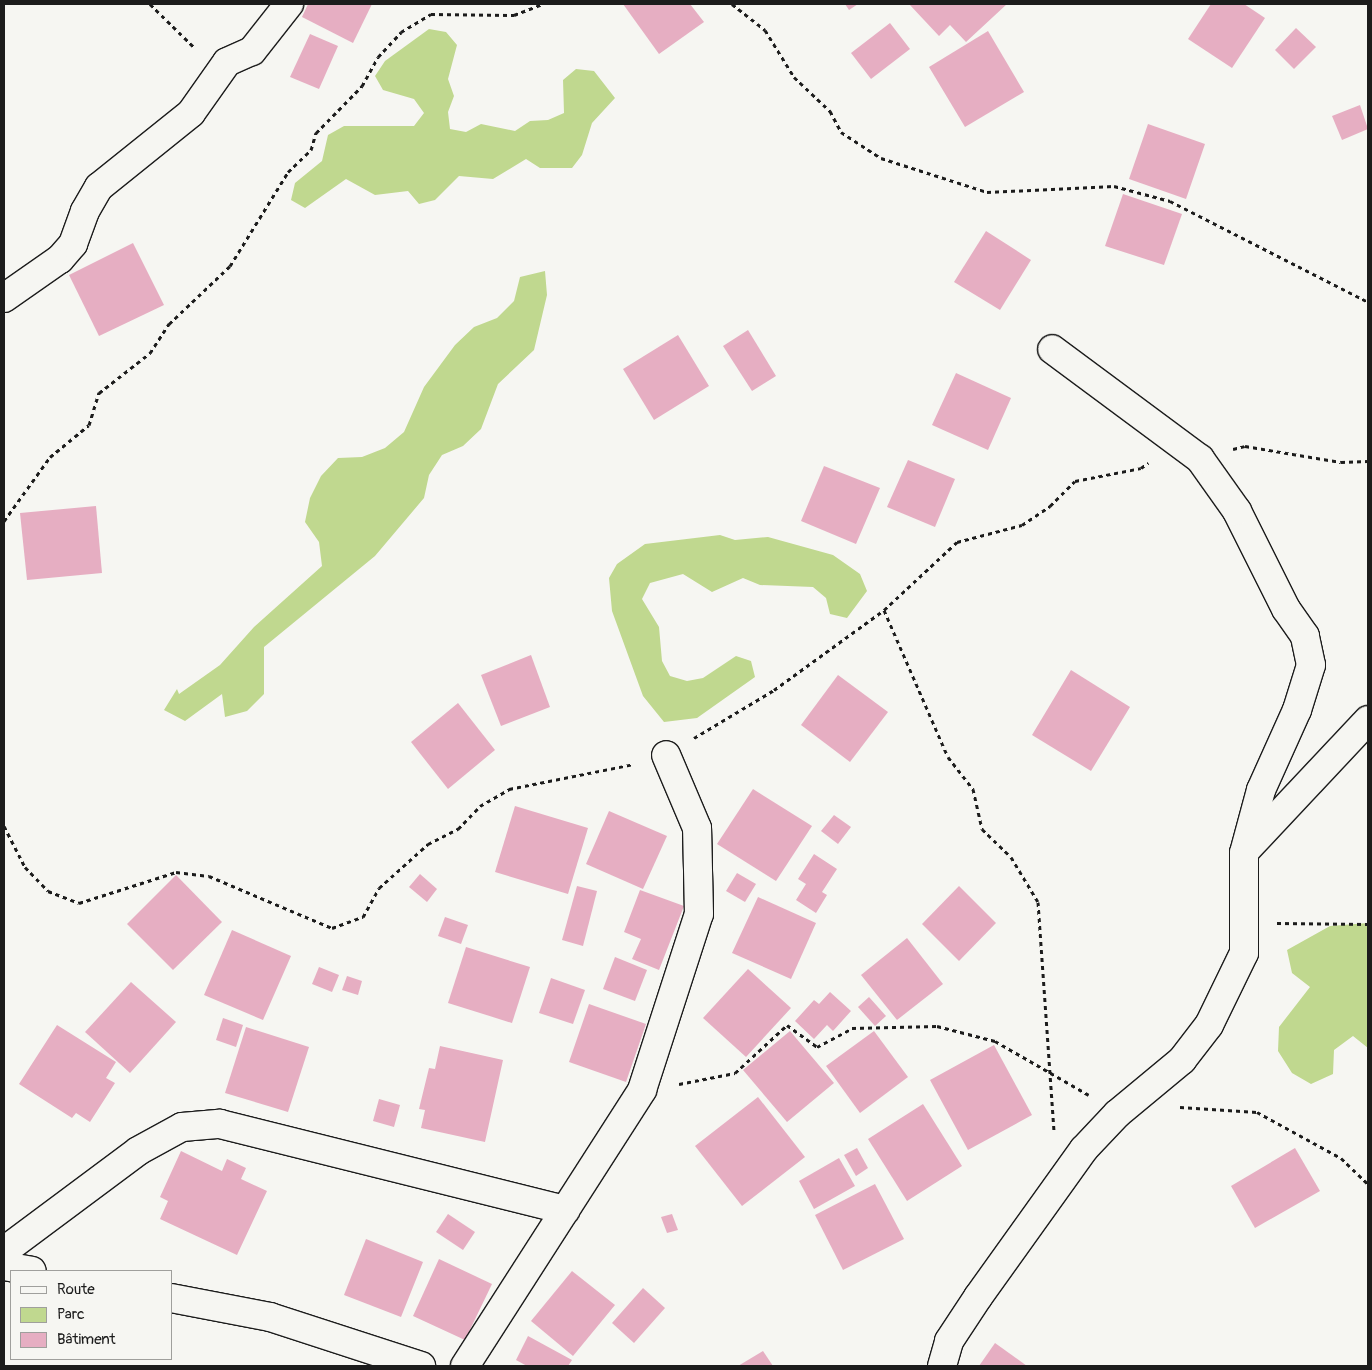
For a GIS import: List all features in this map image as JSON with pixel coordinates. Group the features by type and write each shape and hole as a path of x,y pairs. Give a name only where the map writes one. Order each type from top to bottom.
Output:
{"street":[{"path":"4,298 60,259 73,244 99,187 191,113 228,62 252,51 289,4"},
{"path":"942,1366 954,1334 1059,1184 1117,1114 1182,1060 1209,1025 1244,953 1244,853 1261,790 1297,710 1311,665 1305,636 1286,609 1237,511 1200,458 1052,349"},
{"path":"1244,853 1368,720"},
{"path":"465,1366 642,1090 699,914 697,828 666,755"},
{"path":"4,1251 138,1151 182,1128 220,1124 565,1210"},
{"path":"4,1266 26,1270"},
{"path":"172,1298 270,1317 421,1366"}],"path":[{"path":"150,4 191,46 228,62"},
{"path":"4,521 50,457 89,425 99,393 150,353 168,324 230,266 288,172 311,150 316,133 362,86 378,57 402,32 431,14 514,15 543,4"},
{"path":"732,4 765,30 794,77 830,111 841,132 881,158 987,192 1114,186 1170,201 1368,302"},
{"path":"1200,458 1245,446 1342,462 1368,461"},
{"path":"4,826 24,867 48,891 79,903 176,872 209,876 332,928 363,917 379,888 428,844 458,829 480,806 509,789 666,755 774,690 884,610 957,542 1022,525 1050,506 1074,481 1141,468 1154,458"},
{"path":"884,610 948,757 972,789 982,828 1011,857 1038,902 1048,1072 1059,1184"},
{"path":"1244,922 1368,924"},
{"path":"642,1090 735,1073 787,1025 817,1047 852,1028 937,1026 995,1041 1117,1114"},
{"path":"1176,1108 1258,1112 1341,1158 1368,1184"}],"green space":[{"path":"429,29 446,32 457,45 448,79 454,96 448,112 450,129 466,132 481,124 515,131 530,121 548,120 564,113 563,80 576,69 594,71 615,98 592,123 582,155 572,168 540,168 526,159 493,179 459,176 435,200 419,204 408,191 375,195 346,179 305,208 291,200 295,183 322,161 328,135 344,126 414,126 424,113 414,99 383,90 375,76 385,61"},
{"path":"545,271 547,295 534,350 498,384 481,429 463,446 442,455 429,475 424,498 375,556 264,647 264,694 247,711 225,717 222,694 185,721 164,710 177,689 179,694 220,665 254,627 322,566 319,542 305,522 310,498 321,476 338,458 362,457 385,448 404,432 424,387 455,345 474,327 497,318 514,301 520,277"},
{"path":"720,535 735,540 768,537 833,555 860,574 867,591 847,618 830,614 826,598 813,587 760,585 743,578 712,592 683,574 650,583 642,599 659,627 662,661 670,676 687,681 703,678 736,656 751,661 755,677 697,718 664,722 643,696 612,611 609,578 617,564 645,544"},
{"path":"1368,923 1368,1048 1353,1036 1334,1050 1333,1074 1311,1084 1292,1073 1278,1051 1279,1027 1310,987 1292,973 1287,950 1330,926"}],"building":[{"path":"308,4 372,4 353,43 302,17"},
{"path":"623,4 690,4 704,22 659,54"},
{"path":"845,4 858,4 849,10"},
{"path":"909,4 1007,4 966,42 950,25 939,36"},
{"path":"1211,4 1244,4 1265,18 1232,68 1188,39"},
{"path":"890,23 910,49 871,79 851,53"},
{"path":"1296,28 1316,47 1294,69 1275,50"},
{"path":"988,31 1024,92 965,127 929,67"},
{"path":"310,34 338,46 319,89 290,77"},
{"path":"1360,105 1368,129 1342,140 1332,116"},
{"path":"1148,124 1205,144 1186,199 1129,179"},
{"path":"1123,194 1182,214 1164,265 1105,246"},
{"path":"986,231 1031,260 1000,310 954,282"},
{"path":"133,243 164,305 99,336 69,275"},
{"path":"748,330 776,376 752,391 723,346"},
{"path":"678,335 709,386 654,420 623,369"},
{"path":"956,373 1011,398 988,450 932,425"},
{"path":"908,460 955,479 935,527 887,507"},
{"path":"824,466 880,488 856,544 801,521"},
{"path":"96,506 102,573 27,580 20,513"},
{"path":"531,655 550,707 501,726 481,675"},
{"path":"1071,670 1130,707 1091,771 1032,735"},
{"path":"838,675 888,712 850,762 801,725"},
{"path":"458,703 495,750 448,789 411,742"},
{"path":"753,789 812,826 776,881 717,844"},
{"path":"515,806 588,828 568,894 495,872"},
{"path":"609,811 667,836 643,889 586,864"},
{"path":"834,815 851,827 838,844 821,831"},
{"path":"814,854 837,869 822,892 827,895 816,913 796,900 806,884 798,879"},
{"path":"737,873 756,884 745,902 726,891"},
{"path":"420,874 437,889 427,902 409,887"},
{"path":"176,875 222,922 173,970 127,924"},
{"path":"577,886 597,891 583,946 562,940"},
{"path":"959,886 996,923 959,961 922,924"},
{"path":"640,890 684,906 659,970 632,959 641,939 624,932"},
{"path":"758,897 816,923 791,979 732,953"},
{"path":"445,917 468,925 461,944 438,936"},
{"path":"232,930 291,956 263,1020 204,995"},
{"path":"907,938 943,984 897,1020 861,975"},
{"path":"466,947 530,967 512,1023 448,1003"},
{"path":"615,957 647,970 635,1001 603,989"},
{"path":"319,967 339,975 332,992 312,984"},
{"path":"748,969 791,1008 746,1057 703,1018"},
{"path":"347,976 362,981 358,995 342,990"},
{"path":"551,978 585,990 573,1024 539,1013"},
{"path":"131,982 176,1022 130,1073 85,1032"},
{"path":"830,992 851,1011 833,1031 827,1025 814,1039 795,1021 814,1000 819,1004"},
{"path":"869,997 886,1016 875,1026 858,1007"},
{"path":"589,1004 646,1024 626,1082 569,1062"},
{"path":"223,1018 243,1025 236,1047 216,1040"},
{"path":"57,1025 116,1062 106,1078 115,1083 90,1122 76,1113 72,1118 19,1084"},
{"path":"246,1027 309,1047 288,1112 225,1093"},
{"path":"790,1031 834,1083 787,1122 743,1070"},
{"path":"874,1031 908,1077 860,1113 826,1066"},
{"path":"994,1045 1032,1115 968,1150 930,1080"},
{"path":"440,1046 503,1060 485,1142 421,1128 425,1110 419,1109 429,1068 435,1069"},
{"path":"758,1097 805,1157 742,1206 695,1146"},
{"path":"379,1099 400,1105 394,1127 373,1121"},
{"path":"923,1104 962,1166 907,1201 868,1139"},
{"path":"857,1148 868,1168 856,1176 844,1155"},
{"path":"1295,1148 1320,1191 1255,1228 1231,1186"},
{"path":"181,1151 222,1171 227,1159 246,1168 241,1179 267,1191 237,1255 160,1219 168,1201 160,1197"},
{"path":"839,1158 855,1186 814,1209 799,1181"},
{"path":"875,1184 904,1239 843,1270 815,1215"},
{"path":"448,1214 475,1232 463,1250 436,1232"},
{"path":"672,1214 678,1230 667,1233 661,1217"},
{"path":"366,1239 423,1262 401,1317 344,1295"},
{"path":"439,1259 492,1284 465,1340 413,1316"},
{"path":"572,1271 615,1305 573,1356 531,1321"},
{"path":"643,1288 665,1308 634,1343 612,1323"},
{"path":"528,1336 572,1360 568,1366 527,1366 516,1360"},
{"path":"995,1343 1027,1366 979,1366"},
{"path":"763,1351 773,1366 738,1366"}]}
